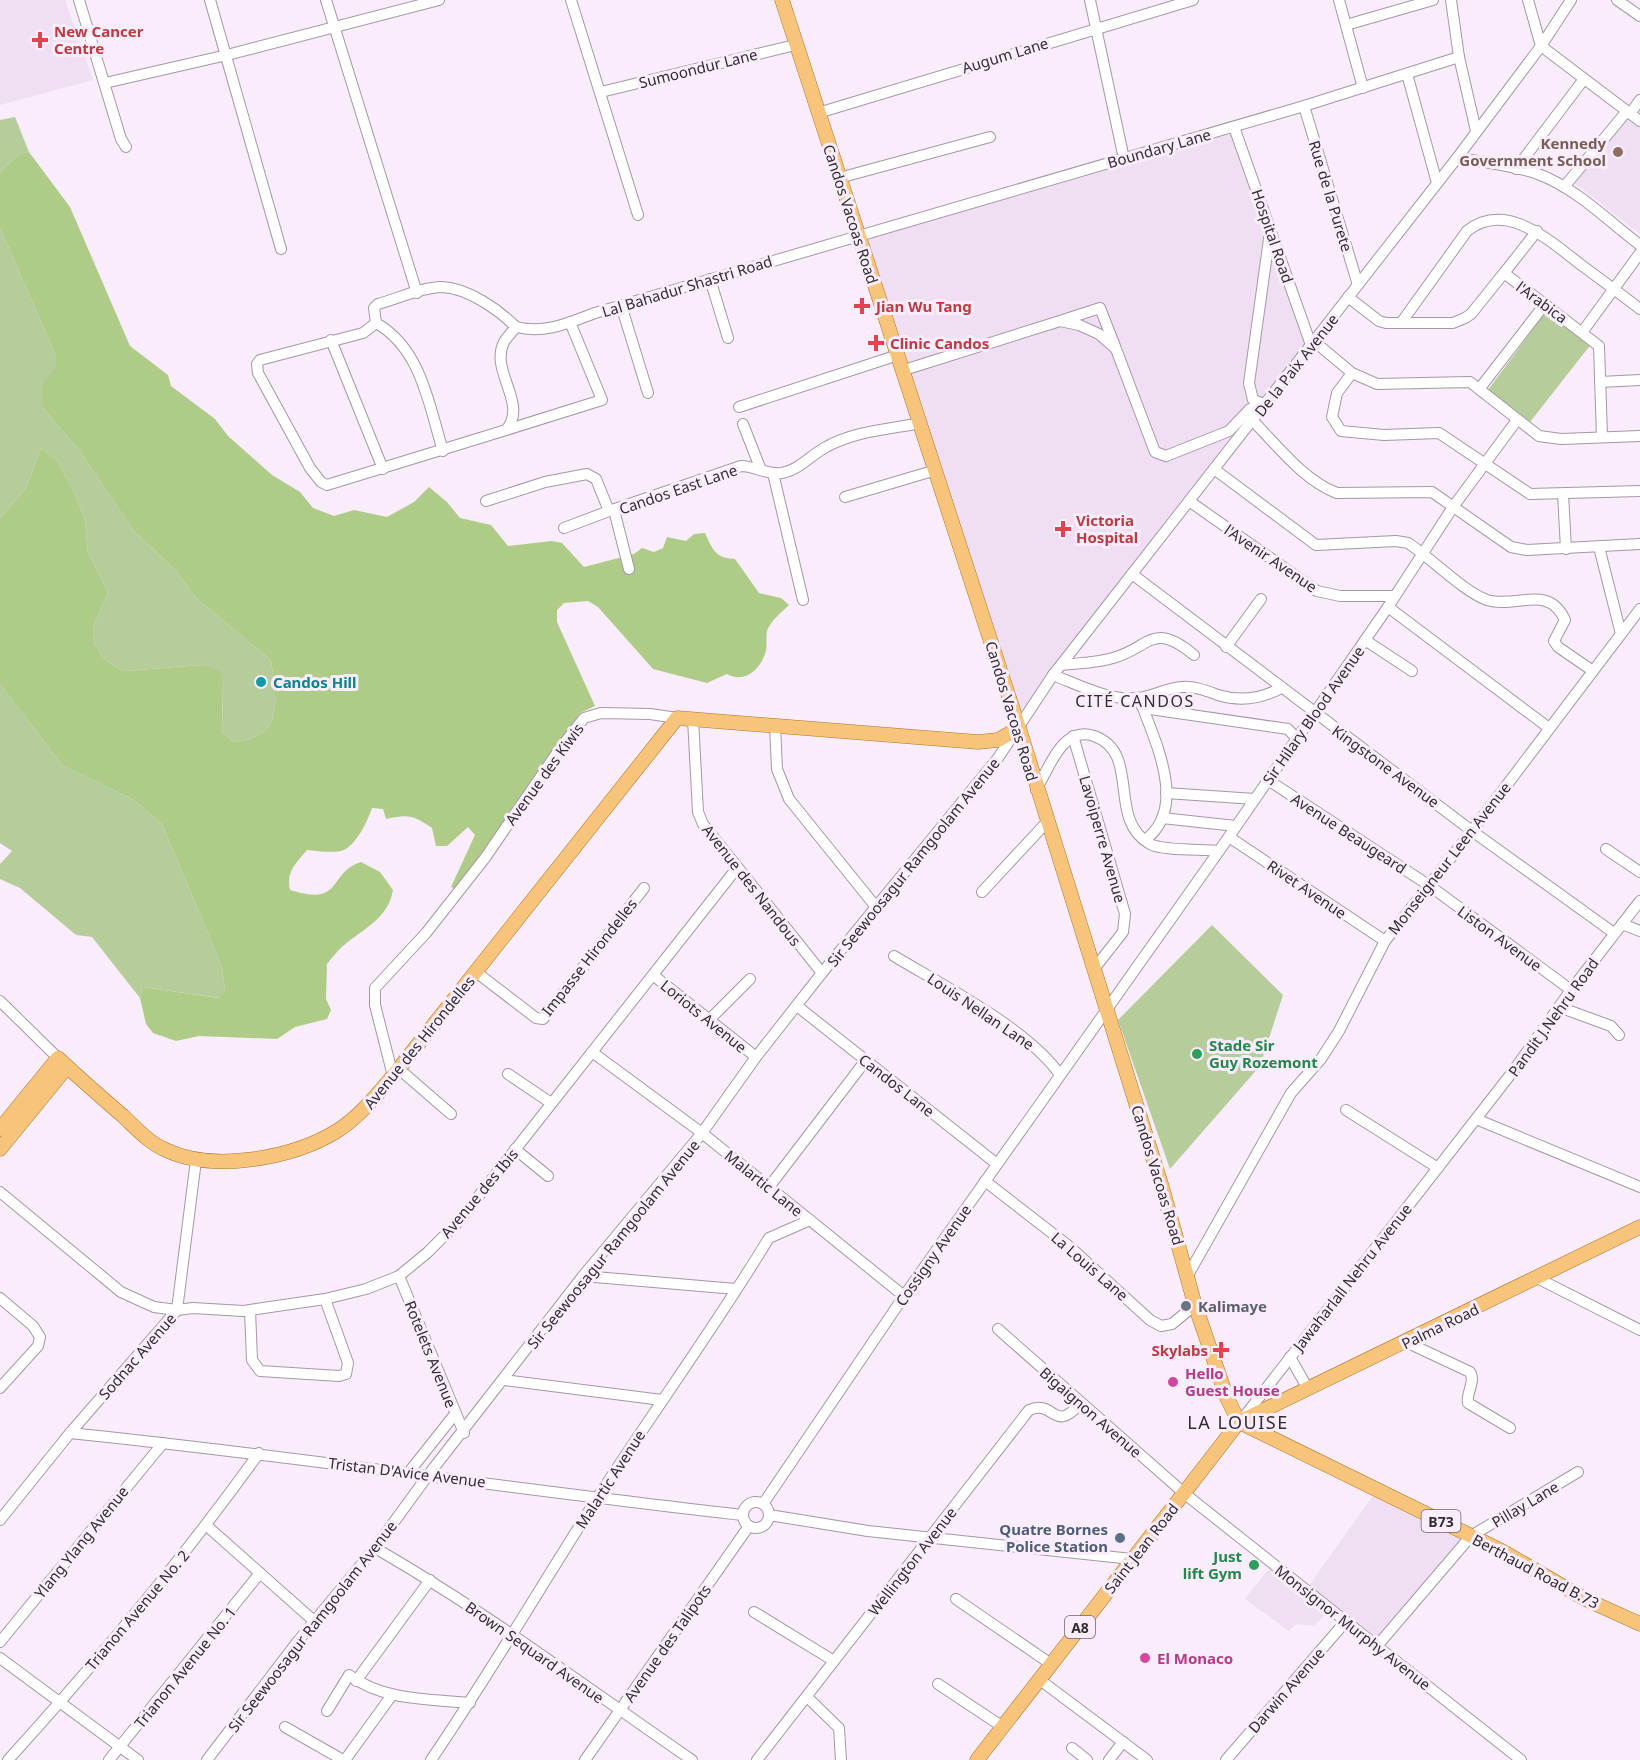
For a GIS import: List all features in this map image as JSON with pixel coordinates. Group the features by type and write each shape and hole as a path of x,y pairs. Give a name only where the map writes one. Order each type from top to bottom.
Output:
{"main road":[{"name":"Candos Vacoas Road","path":"782,0 1019,728 1046,823 1094,969 1196,1305 1227,1398 1239,1422"},
{"name":"Avenue des Kiwis","path":"677,718 978,742 998,740 1019,728"},
{"name":"Avenue des Hirondelles","path":"62,1062 147,1138 165,1150 196,1160 226,1162 256,1159 315,1141 337,1131 359,1114 396,1072 677,718"},
{"path":"0,1129 62,1062"},
{"path":"0,1149 62,1062"},
{"name":"Palma Road","path":"1239,1422 1640,1227"},
{"path":"1214,1453 1224,1433 1227,1398"},
{"name":"Saint Jean Road","path":"977,1760 1239,1422"},
{"name":"Berthaud Road B.73","path":"1239,1422 1536,1569 1585,1599 1640,1623"}],"street":[{"path":"79,0 114,117 126,147"},
{"path":"210,0 281,249"},
{"path":"326,0 417,293"},
{"path":"105,83 227,55 439,0"},
{"path":"571,0 638,215"},
{"path":"1090,0 1124,159"},
{"name":"Augum Lane","path":"818,113 1192,0"},
{"path":"1339,0 1363,88"},
{"path":"1346,26 1433,0"},
{"path":"1451,0 1459,57 1476,131"},
{"path":"1528,0 1540,46 1640,121"},
{"path":"1617,0 1640,16"},
{"name":"De la Paix Avenue","path":"1019,728 1053,675 1457,158 1540,46 1566,3"},
{"name":"Sumoondur Lane","path":"601,92 795,45"},
{"name":"Boundary Lane","path":"858,235 1234,127 1459,57"},
{"path":"1407,74 1437,183"},
{"path":"1516,169 1584,79"},
{"path":"1563,187 1640,100"},
{"name":"Rue de la Purete","path":"1304,106 1358,285"},
{"name":"Hospital Road","path":"1234,127 1313,344"},
{"path":"839,178 990,137"},
{"path":"1457,158 1536,173 1563,187 1640,245"},
{"path":"1401,324 1467,231 1480,221 1514,222 1537,231 1640,309"},
{"path":"1265,404 1253,400 1249,383 1271,228"},
{"path":"1504,273 1537,231"},
{"name":"Lal Bahadur Shastri Road","path":"516,327 546,331 621,305 858,235"},
{"path":"1583,331 1640,254"},
{"name":"l'Arabica","path":"1348,297 1379,321 1401,324 1453,323 1471,314 1504,273 1583,331 1599,346 1602,437"},
{"path":"710,279 728,338"},
{"path":"443,451 418,372 407,350 392,332 376,323 373,311 378,304 443,287 455,290 506,317 516,327 504,343 501,353 514,411 511,424 506,430"},
{"path":"1480,388 1545,304"},
{"path":"621,305 648,393"},
{"path":"904,370 1100,308 1155,452 1159,456 1166,456 1229,431 1250,409 1265,404"},
{"path":"1060,321 1091,330 1116,349"},
{"path":"376,323 363,333 260,360 256,368 310,468 321,482 337,484 602,400 570,322"},
{"path":"331,340 383,469"},
{"path":"1313,344 1352,373 1377,384 1470,382 1539,436 1549,439 1640,436"},
{"path":"739,407 898,355"},
{"path":"1352,373 1338,393 1332,417 1341,431 1384,435 1439,433 1530,494 1640,490"},
{"path":"1600,382 1640,380"},
{"path":"1252,420 1325,488 1350,493 1424,490 1432,492 1511,548 1566,549 1640,544"},
{"name":"Sir Hilary Blood Avenue","path":"1106,1009 1315,713 1453,507 1517,420"},
{"path":"803,600 773,473 793,469 826,447 850,437 921,423"},
{"path":"743,424 761,470"},
{"name":"Candos East Lane","path":"486,501 545,482 588,474 596,479 612,511 741,466 752,466 773,473"},
{"path":"1214,469 1316,545 1396,541 1408,543 1471,591 1487,600 1548,601 1559,607 1564,620 1554,641 1567,655 1593,670"},
{"path":"845,497 936,470"},
{"path":"1563,494 1566,549"},
{"name":"l'Avenir Avenue","path":"1189,501 1317,591 1340,596 1395,596"},
{"path":"564,528 612,511 629,569"},
{"path":"1599,547 1621,634"},
{"name":"Kingstone Avenue","path":"1132,574 1472,831 1614,933"},
{"path":"1226,647 1261,600"},
{"path":"1388,607 1549,728"},
{"name":"Monseigneur Leen Avenue","path":"1188,1275 1291,1093 1321,1059 1339,1031 1385,941 1430,886 1640,609"},
{"path":"1062,665 1114,658 1149,640 1161,638 1175,641 1194,655"},
{"path":"1365,640 1412,671"},
{"path":"1053,675 1111,696 1137,698 1184,687 1222,696 1250,699 1264,697 1281,688"},
{"path":"1137,698 1163,761 1166,793 1158,828 1145,840"},
{"path":"1143,708 1288,729 1297,739"},
{"name":"Avenue des Kiwis","path":"396,1072 375,1005 375,988 426,933 485,858 559,750 584,718 593,714 650,714 677,718"},
{"name":"Avenue des Nandous","path":"693,719 698,812 708,833 822,973"},
{"path":"775,725 777,769 789,799 876,907"},
{"name":"Sir Seewoosagur Ramgoolam Avenue","path":"207,1760 314,1621 375,1548 429,1474 464,1433 583,1276 702,1133 756,1057 998,758 1019,728"},
{"path":"1036,790 1062,744 1073,736 1092,735 1111,745 1117,753 1126,809 1145,840 1159,847 1219,851"},
{"name":"Lavoiperre Avenue","path":"1073,736 1125,914 1123,932 1094,969"},
{"name":"Avenue Beaugeard","path":"1268,780 1430,886"},
{"path":"1166,793 1255,799"},
{"path":"1162,818 1236,826"},
{"path":"982,891 1046,823"},
{"name":"Rivet Avenue","path":"1229,837 1385,941"},
{"path":"1606,849 1640,872"},
{"name":"Avenue des Ibis","path":"0,1192 121,1292 154,1307 177,1310 193,1308 250,1310 325,1299 366,1289 399,1276 427,1253 459,1221 737,868"},
{"name":"Liston Avenue","path":"1430,886 1571,990"},
{"name":"Impasse Hirondelles","path":"476,972 536,1018 543,1019 644,888"},
{"name":"Pandit J.Nehru Road","path":"1466,1132 1640,901"},
{"path":"1622,924 1640,931"},
{"name":"Louis Nellan Lane","path":"894,956 979,1008 1044,1053 1060,1075"},
{"name":"Loriots Avenue","path":"653,975 756,1057"},
{"path":"709,1020 750,979"},
{"name":"Avenue des Hirondelles","path":"0,1002 62,1062"},
{"name":"Candos Lane","path":"797,1006 998,1164"},
{"path":"1559,1007 1611,1026 1619,1035"},
{"name":"Cossigny Avenue","path":"763,1504 904,1296 1106,1009"},
{"name":"Malartic Lane","path":"592,1052 702,1133 904,1296"},
{"path":"769,1187 866,1060"},
{"path":"396,1072 451,1114"},
{"path":"508,1074 551,1104"},
{"path":"1346,1110 1438,1168"},
{"path":"1476,1119 1640,1186"},
{"name":"Jawaharlall Nehru Avenue","path":"1239,1422 1466,1132"},
{"path":"515,1149 548,1176"},
{"name":"Sodnac Avenue","path":"0,1520 70,1433 177,1310 196,1160"},
{"name":"La Louis Lane","path":"985,1181 1070,1247 1150,1320 1161,1326 1172,1324 1196,1305"},
{"name":"Malartic Avenue","path":"431,1760 470,1703 511,1633 597,1498 769,1238 810,1220"},
{"name":"Rotelets Avenue","path":"399,1276 464,1433"},
{"path":"583,1276 736,1289"},
{"path":"1537,1278 1640,1330"},
{"path":"0,1298 33,1326 40,1337 38,1346 0,1388"},
{"path":"250,1310 252,1360 260,1371 339,1376 346,1374 348,1363 325,1299"},
{"name":"Bigaignon Avenue","path":"998,1329 1080,1404 1185,1494"},
{"path":"1406,1342 1470,1372 1473,1377 1467,1396 1468,1403 1510,1428"},
{"path":"1290,1357 1308,1389"},
{"path":"504,1380 662,1400"},
{"name":"Wellington Avenue","path":"758,1760 1029,1410 1042,1407 1062,1417 1069,1416 1080,1404"},
{"path":"409,1472 455,1414"},
{"name":"Tristan D'Avice Avenue","path":"70,1433 259,1453 743,1515"},
{"name":"Ylang Ylang Avenue","path":"0,1642 163,1443"},
{"name":"Trianon Avenue No. 2","path":"8,1760 61,1702 207,1526 259,1453"},
{"name":"Pillay Lane","path":"1377,1646 1471,1536 1578,1472"},
{"name":"Monsignor Murphy Avenue","path":"1185,1494 1517,1759"},
{"path":"750,1504 763,1504 769,1515 763,1526 749,1526 743,1515 750,1504"},
{"path":"769,1515 868,1531 1132,1559"},
{"path":"207,1526 314,1621"},
{"name":"Avenue des Talipots","path":"585,1760 749,1526"},
{"name":"Brown Sequard Avenue","path":"375,1548 430,1580 511,1633 692,1760"},
{"name":"Trianon Avenue No. 1","path":"109,1760 260,1573"},
{"path":"356,1681 430,1580"},
{"path":"956,1599 1051,1664"},
{"path":"754,1612 834,1661"},
{"name":"Darwin Avenue","path":"1226,1760 1346,1621"},
{"path":"0,1658 138,1760"},
{"path":"327,1711 349,1676 356,1681 393,1695 470,1703"},
{"path":"1040,1680 1147,1760"},
{"path":"938,1684 1003,1727"},
{"path":"285,1726 344,1760 393,1695"},
{"path":"807,1696 839,1728 841,1760"},
{"path":"1109,1760 1123,1742"},
{"path":"1072,1748 1087,1760"}],"shaded area":[{"name":"New Cancer Centre","path":"0,0 65,0 93,80 0,105"},
{"name":"Kennedy Government School","path":"1632,118 1640,123 1640,234 1572,181 1624,119"},
{"name":"Victoria Hospital","path":"1232,130 1307,346 1022,713 866,236"},
{"path":"1375,1493 1463,1538 1374,1641 1308,1587"},
{"path":"1269,1569 1326,1613 1315,1626 1296,1624 1289,1631 1245,1599"}],"green space":[{"path":"15,117 29,152 19,154 0,172 0,120"},
{"path":"29,152 70,207 130,346 168,375 171,386 215,419 228,436 272,475 300,492 313,508 334,516 354,510 387,517 414,502 429,487 447,502 460,518 491,525 508,546 552,541 562,543 584,567 634,554 642,548 654,552 663,548 667,537 686,541 694,534 705,533 719,555 735,559 759,593 781,598 789,605 769,627 764,658 756,669 746,676 734,677 727,674 707,683 653,669 598,607 588,601 564,603 557,610 557,622 595,706 580,713 456,889 451,887 475,835 468,827 447,846 436,846 432,828 420,820 406,816 386,819 383,809 372,808 361,832 346,848 333,852 307,850 290,873 290,890 307,894 327,892 343,873 361,862 380,872 393,890 381,916 341,948 327,964 326,999 331,1010 327,1019 295,1027 277,1039 199,1036 176,1041 153,1033 146,1024 140,998 143,987 219,998 225,990 222,967 162,824 134,800 62,765 0,684 0,518 26,488 41,448 57,460 77,499 85,521 88,553 108,592 93,632 95,645 103,656 125,671 201,665 221,671 223,681 222,732 234,742 251,739 262,733 270,724 274,714 275,689 271,660 196,598 176,571 133,530 79,450 42,407 42,385 56,366 56,356 0,228 0,172 19,154"},
{"path":"0,228 56,356 56,366 43,385 42,407 79,450 133,530 176,571 196,598 271,660 275,689 274,714 270,724 262,733 251,739 234,742 222,732 223,681 201,665 125,671 108,661 99,651 93,639 93,632 108,592 88,553 85,521 77,499 57,460 41,448 26,488 0,518"},
{"path":"1544,314 1552,314 1592,343 1530,422 1488,390"},
{"path":"0,684 62,765 134,800 162,824 222,967 225,990 220,998 143,987 140,998 92,937 76,935 20,888 0,879 0,864 12,851 0,843"},
{"name":"Stade Sir Guy Rozemont","path":"1212,925 1283,995 1260,1066 1170,1169 1118,1020"}],"place":[{"name":"New Cancer Centre","path":"40,40"},
{"name":"Kennedy Government School","path":"1618,152"},
{"name":"Jian Wu Tang","path":"862,306"},
{"name":"Clinic Candos","path":"876,343"},
{"name":"Victoria Hospital","path":"1063,529"},
{"name":"Candos Hill","path":"261,682"},
{"name":"Stade Sir Guy Rozemont","path":"1197,1054"},
{"name":"Kalimaye","path":"1186,1306"},
{"name":"Skylabs","path":"1221,1350"},
{"name":"Hello Guest House","path":"1173,1382"},
{"name":"Quatre Bornes Police Station","path":"1120,1538"},
{"name":"Just lift Gym","path":"1254,1565"},
{"name":"El Monaco","path":"1145,1658"}],"district":[{"name":"CITÉ CANDOS","path":"1135,701"},
{"name":"LA LOUISE","path":"1238,1422"}]}
